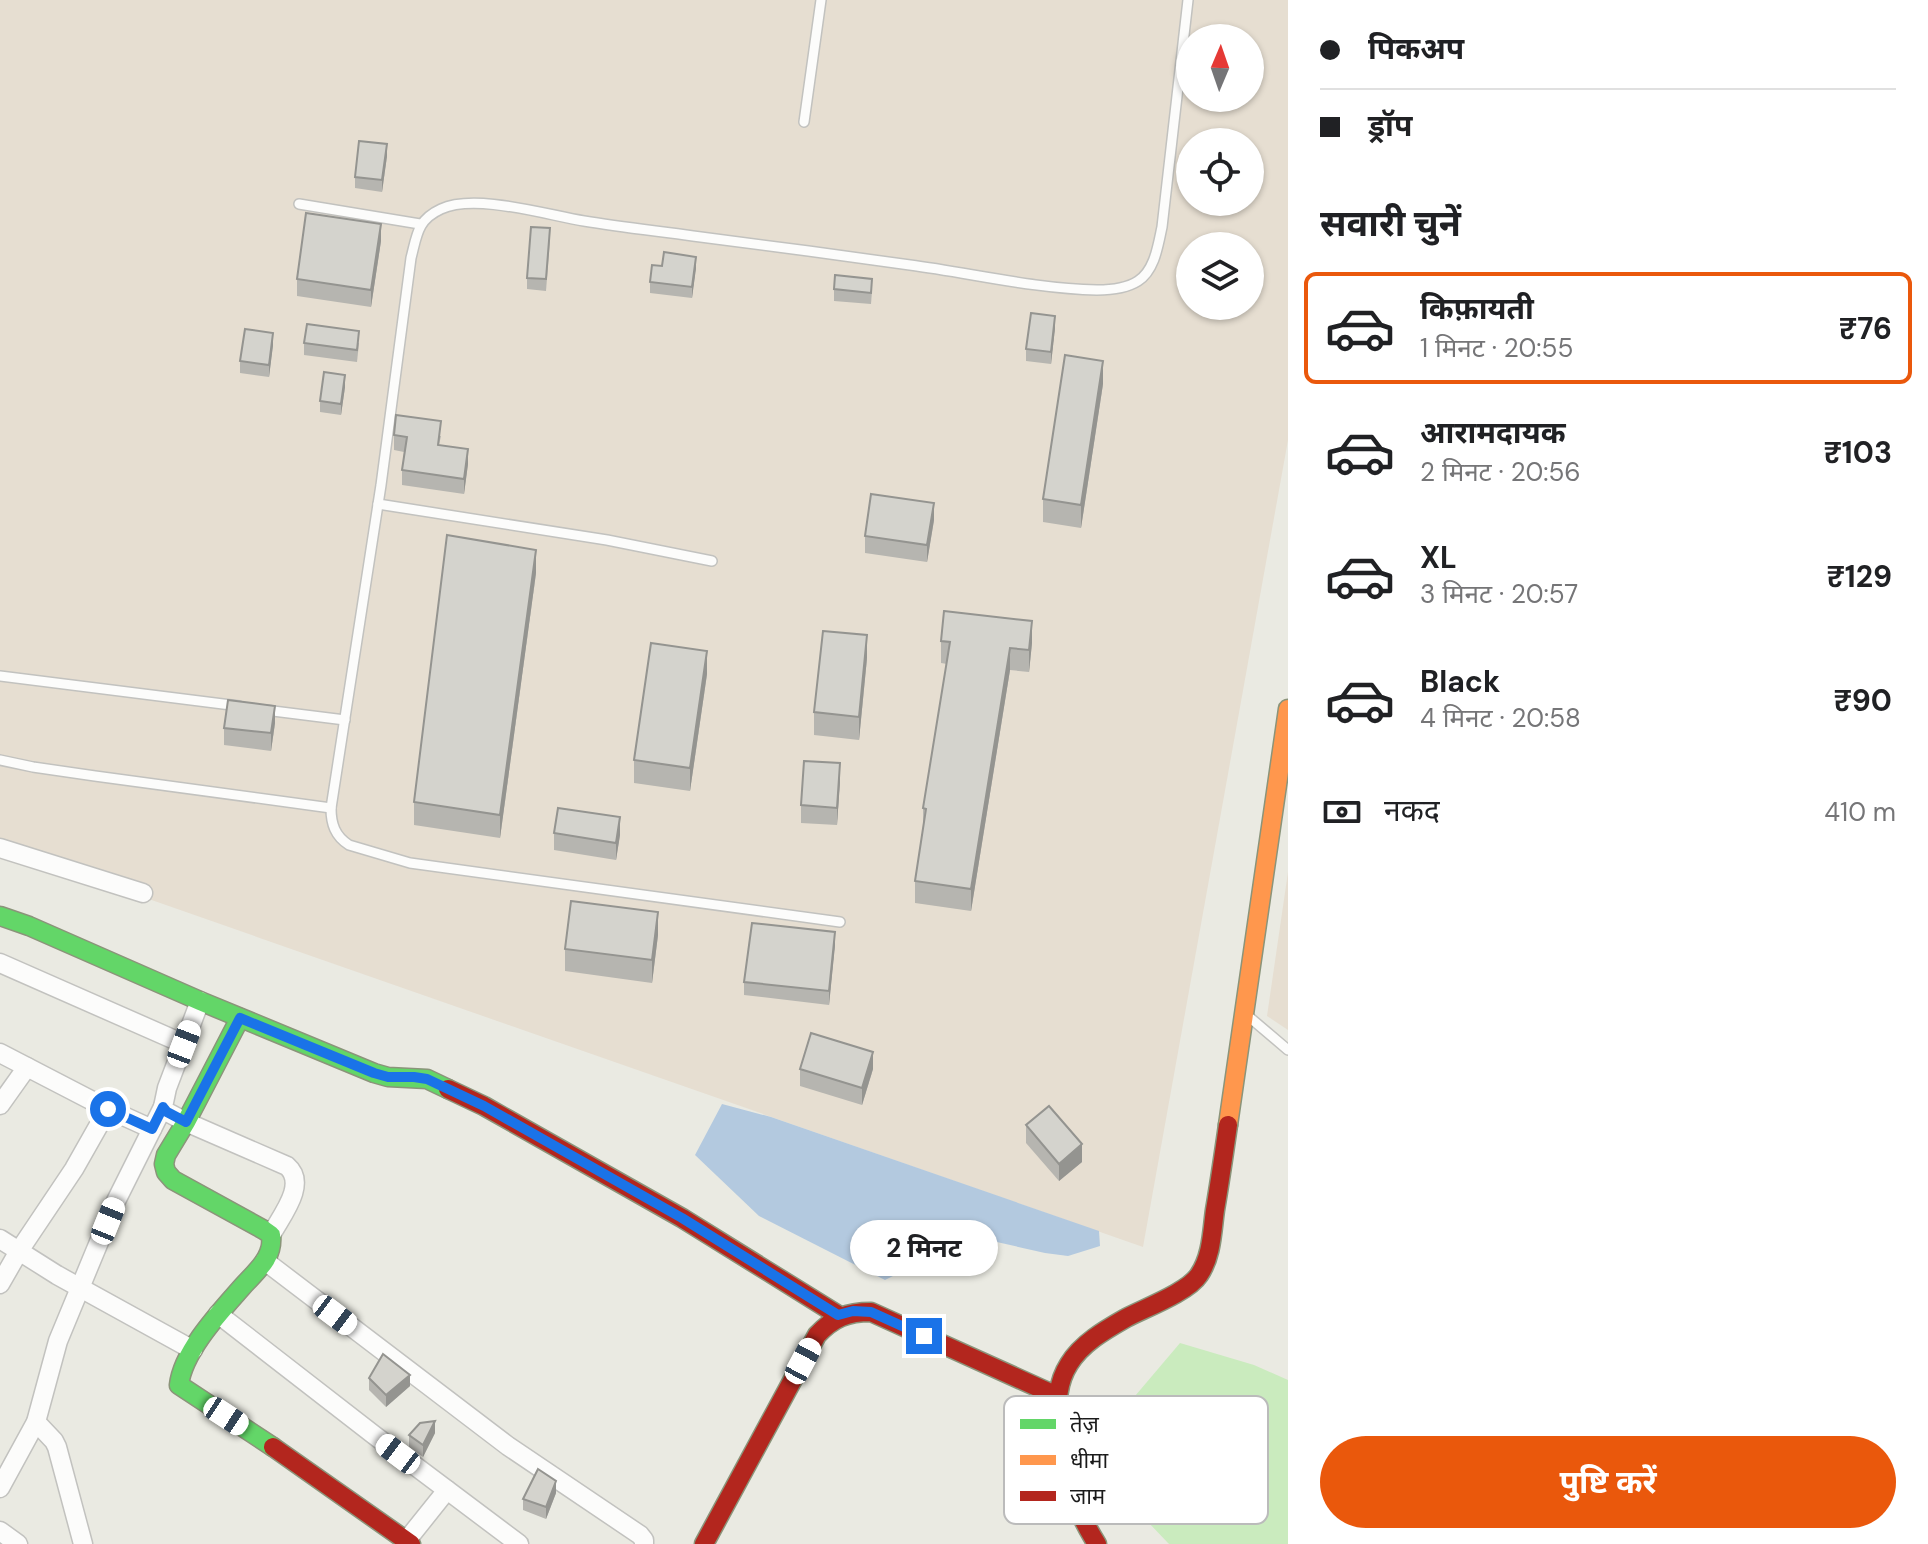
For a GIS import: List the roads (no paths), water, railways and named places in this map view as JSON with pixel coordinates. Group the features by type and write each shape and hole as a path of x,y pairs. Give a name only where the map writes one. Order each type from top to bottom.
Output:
{"street":[{"path":"704,1544 817,1335 838,1315 853,1311 871,1312 1057,1396 1064,1372 1075,1355 1099,1334 1195,1279 1209,1251 1288,709"},
{"path":"0,848 143,893"},
{"path":"0,916 374,1073 427,1079 457,1092 682,1218 838,1315"},
{"path":"0,963 184,1044"},
{"path":"0,1488 36,1422 58,1341 116,1201 163,1107 167,1088 200,1001"},
{"path":"166,1172 166,1155 240,1018"},
{"path":"0,1053 152,1129"},
{"path":"0,1105 27,1067"},
{"path":"163,1107 186,1122 287,1166 296,1178 295,1188 271,1235 272,1245 265,1261 218,1314 193,1350 180,1376 179,1385 409,1542 447,1490"},
{"path":"0,1284 74,1169 108,1109"},
{"path":"138,1156 184,1187 271,1235"},
{"path":"0,1239 193,1350"},
{"path":"265,1261 508,1446 647,1543"},
{"path":"218,1314 519,1544"},
{"path":"36,1422 57,1447 83,1544"},
{"path":"1085,1524 1097,1544"},
{"path":"0,1531 18,1544"}],"lane":[{"path":"804,122 821,0"},
{"path":"840,922 410,863 349,845 335,833 331,808 378,504 411,258 420,224 443,208 463,204 500,205 586,221 1037,284 1099,290 1124,287 1140,281 1148,270 1162,227 1188,0"},
{"path":"299,204 420,224"},
{"path":"378,504 607,540 712,561"},
{"path":"0,676 345,720"},
{"path":"0,760 331,808"},
{"path":"1245,1014 1288,1050"}],"water":[{"path":"722,1104 771,1117 1099,1231 1100,1246 1068,1256 979,1238 943,1251 885,1280 759,1216 695,1155"}]}
